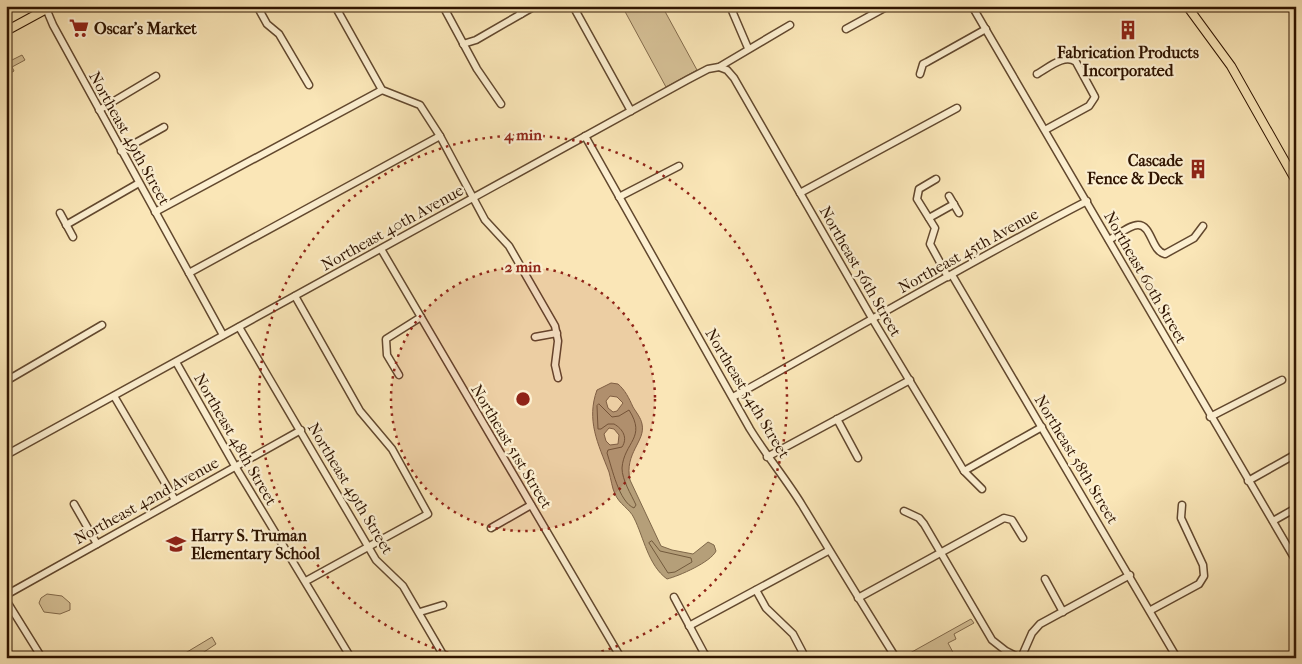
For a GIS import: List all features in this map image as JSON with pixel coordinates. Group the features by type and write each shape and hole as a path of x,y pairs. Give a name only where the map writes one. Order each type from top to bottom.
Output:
{"main road":[{"path":"1187,6 1231,66 1296,181"},
{"path":"6,31 47,7"}],"street":[{"path":"257,6 267,24 279,34 308,85"},
{"path":"336,6 382,90 420,105 440,136 485,220 509,246 552,320 557,333 555,365 558,378"},
{"path":"443,6 463,44 501,104"},
{"path":"517,6 521,14"},
{"path":"463,44 476,40 535,6"},
{"path":"573,6 631,111"},
{"path":"740,6 732,8 748,48"},
{"path":"846,29 888,6"},
{"name":"Northeast 60th Street","path":"972,6 1087,201 1210,417 1296,561"},
{"name":"Northeast 49th Street","path":"47,7 99,110 224,335"},
{"name":"Northeast 40th Avenue","path":"6,455 708,69 719,67 748,48 790,25"},
{"path":"920,74 927,62 986,29"},
{"path":"1037,74 1065,58 1072,58 1093,90 1095,99 1089,106 1045,130"},
{"name":"Northeast 56th Street","path":"719,67 727,70 734,78 873,320 964,471 982,489"},
{"path":"99,110 156,76"},
{"path":"155,212 382,90"},
{"path":"800,193 957,108"},
{"path":"121,150 164,128"},
{"path":"189,273 440,136"},
{"name":"Northeast 54th Street","path":"585,136 732,397 896,658"},
{"path":"619,197 679,166"},
{"path":"936,179 919,188 917,200 929,218 954,204"},
{"path":"66,225 139,183"},
{"path":"949,196 959,213"},
{"name":"Northeast 45th Avenue","path":"732,397 1087,201"},
{"path":"60,213 73,237"},
{"name":"Northeast 58th Street","path":"929,218 936,230 930,242 932,248 1042,427 1151,610 1177,658"},
{"path":"1109,240 1134,226 1141,226 1145,228 1158,251 1164,254 1194,238 1203,226"},
{"name":"Northeast 51st Street","path":"381,248 621,658"},
{"path":"295,296 360,411 392,449 428,514 306,581"},
{"path":"399,375 387,355 386,339 421,318"},
{"path":"6,380 102,325"},
{"name":"Northeast 49th Street","path":"239,327 301,430 368,548 376,560 403,586 420,612 445,658"},
{"path":"535,337 557,333"},
{"name":"Northeast 48th Street","path":"176,362 235,466 351,658"},
{"path":"768,457 910,380"},
{"path":"1210,417 1282,380"},
{"path":"114,396 175,500"},
{"path":"837,419 858,458"},
{"path":"964,471 1042,427"},
{"name":"Northeast 42nd Avenue","path":"6,595 301,430"},
{"path":"1248,481 1296,454"},
{"path":"74,504 97,544"},
{"path":"1151,610 1199,584 1204,576 1203,565 1181,518 1182,505"},
{"path":"491,528 531,506"},
{"path":"1273,521 1296,508"},
{"path":"904,511 919,518 992,640 1006,651 1020,658 1036,627 1130,575"},
{"path":"858,598 940,552 1008,517 1012,520 1023,538"},
{"path":"689,626 828,551"},
{"path":"1045,579 1064,612"},
{"path":"756,590 766,608 793,634 803,653"},
{"path":"674,598 704,653 708,657 713,658"},
{"path":"6,600 42,658"},
{"path":"420,612 443,605"}],"shaded area":[{"path":"622,6 662,6 697,70 666,87"},
{"path":"6,55 10,61 22,55 25,60 12,67 14,71 9,74 6,69"},
{"path":"47,594 62,596 70,603 70,610 60,614 44,612 39,603 41,598"},
{"path":"971,619 974,623 954,634 956,639 948,643 956,658 901,658"},
{"path":"212,637 216,644 195,658 177,658"}],"water":[{"path":"611,383 618,384 627,394 641,420 641,436 630,462 630,480 661,546 693,554 708,542 714,545 716,551 708,560 686,572 667,579 655,566 634,518 617,498 597,442 593,412 597,390","holes":["610,396 617,397 623,403 617,411 613,412 608,408 606,401","609,428 614,429 619,435 618,444 610,445 606,441 604,434"]}],"place":[{"name":"Oscar's Market","path":"79,28"},
{"name":"Fabrication Products Incorporated","path":"1128,30"},
{"name":"Cascade Fence & Deck","path":"1198,169"},
{"name":"Harry S. Truman Elementary School","path":"176,544"}]}
